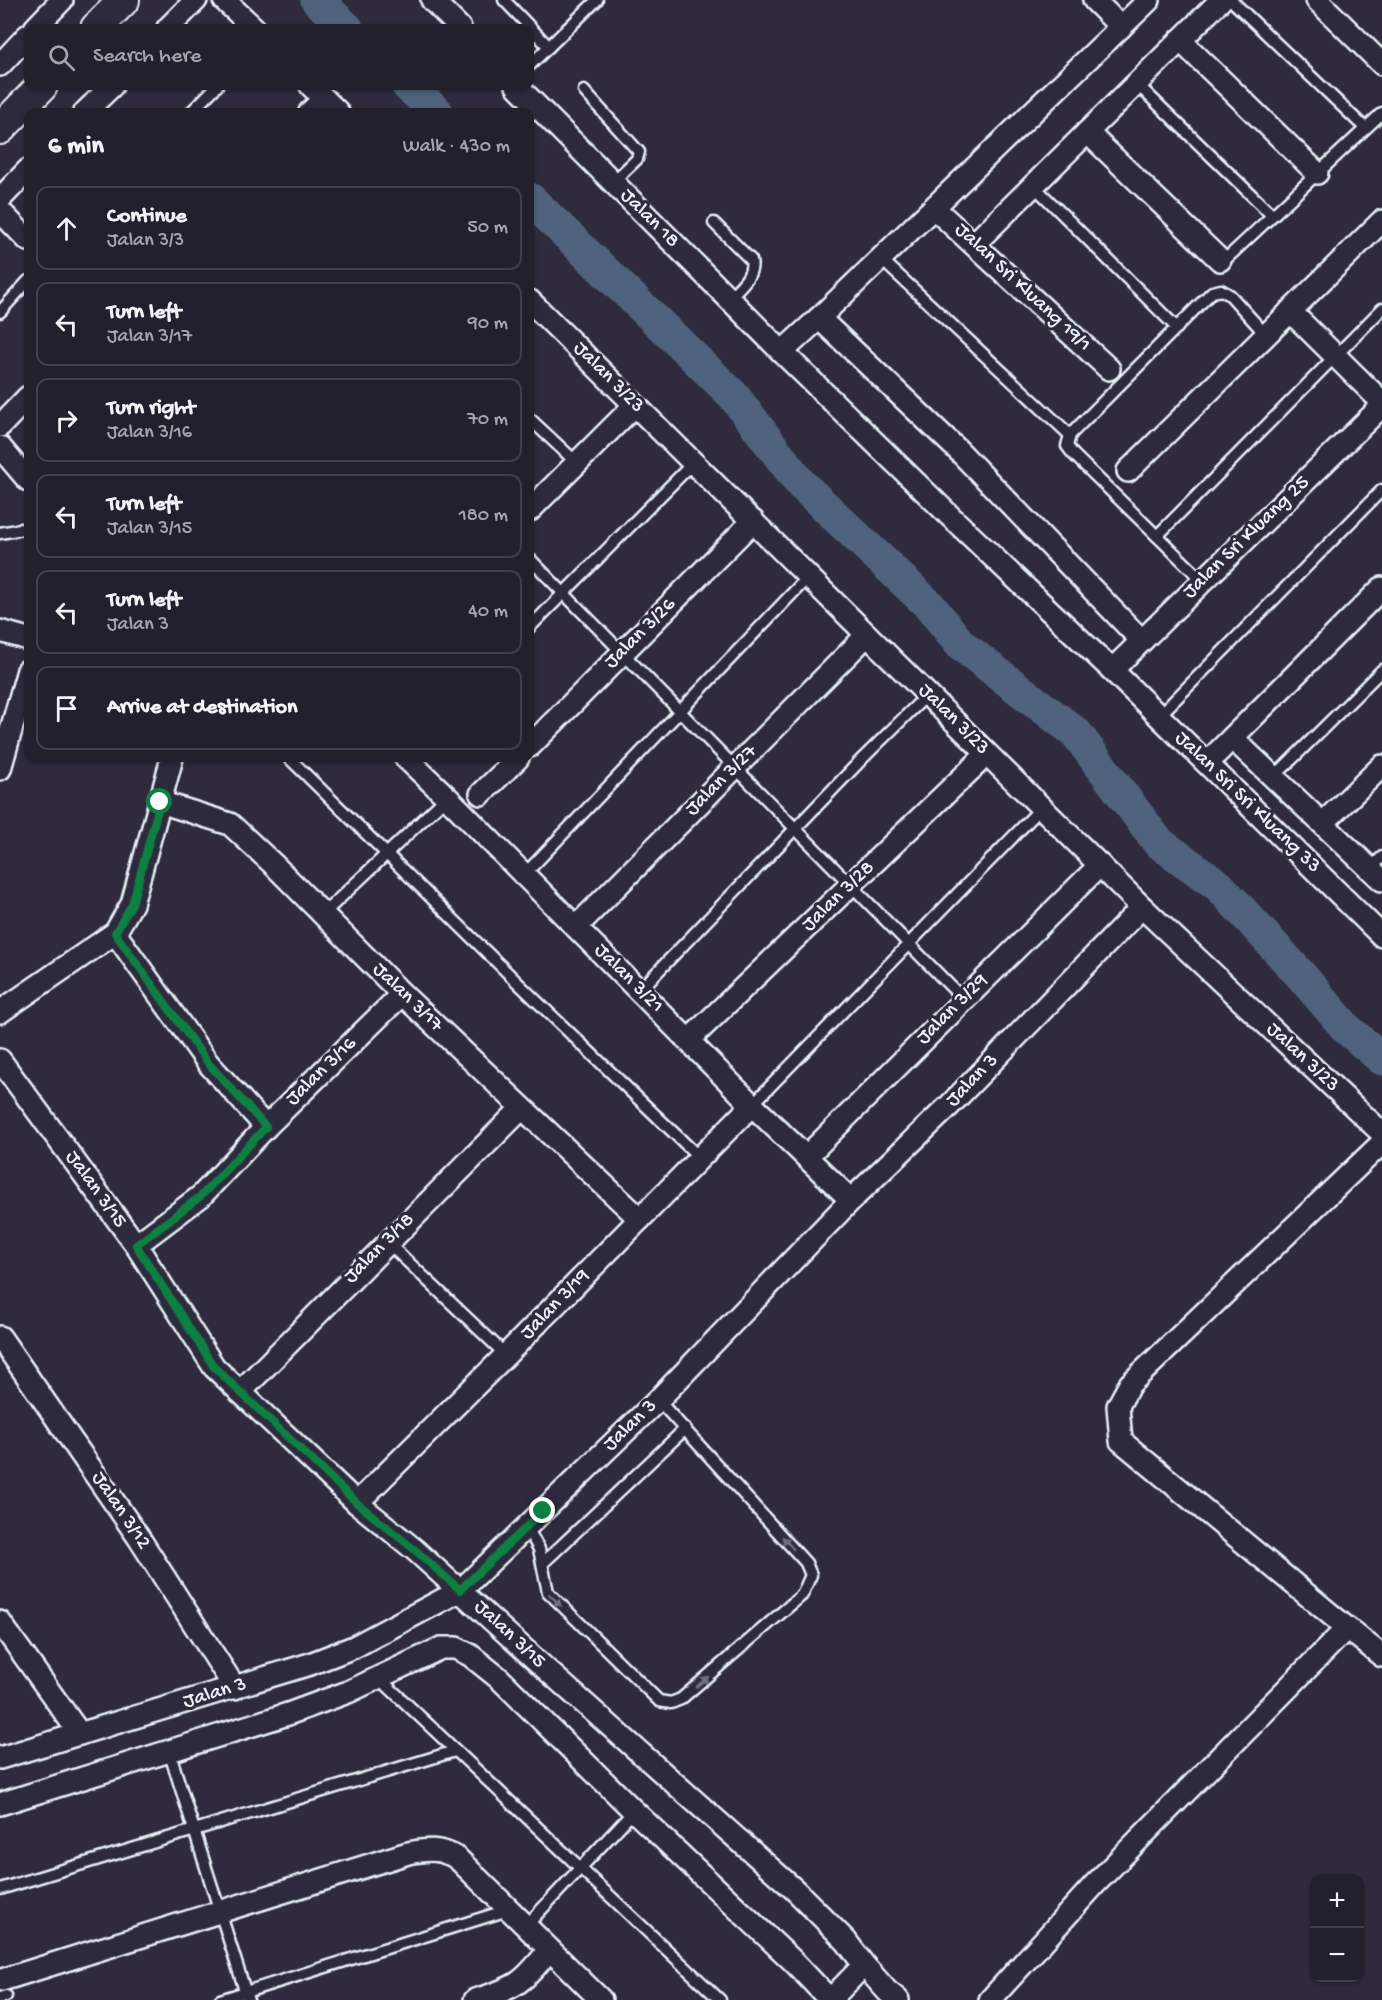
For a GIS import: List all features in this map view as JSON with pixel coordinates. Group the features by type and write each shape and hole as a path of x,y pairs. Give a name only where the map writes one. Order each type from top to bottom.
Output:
{"street":[{"path":"39,24 62,0"},
{"path":"100,24 124,0"},
{"path":"172,24 196,0"},
{"path":"224,0 250,24"},
{"path":"432,0 456,24"},
{"path":"1094,0 1121,27"},
{"path":"782,352 1149,0"},
{"path":"974,244 1221,0"},
{"path":"1317,0 1382,64"},
{"path":"0,65 24,39"},
{"path":"1180,40 1317,172"},
{"path":"0,129 38,90"},
{"path":"89,108 108,90"},
{"name":"Jalan 18","path":"522,90 782,352"},
{"path":"1087,132 1220,260"},
{"path":"0,199 24,174"},
{"name":"Jalan Sri Kluang 19/1","path":"934,208 1109,369"},
{"path":"0,211 24,236"},
{"path":"1128,471 1382,221"},
{"name":"Jalan 3/23","path":"534,305 1142,907 1382,1133"},
{"path":"1290,311 1382,404"},
{"path":"819,318 959,451 1142,640"},
{"name":"Jalan Sri Sri Kluang 33","path":"782,352 1112,670 1382,936"},
{"path":"0,426 24,401"},
{"name":"Jalan Sri Kluang 25","path":"1112,670 1382,404"},
{"path":"534,506 635,405"},
{"path":"0,447 24,475"},
{"name":"Jalan 3/26","path":"534,742 753,521"},
{"path":"1207,763 1382,588"},
{"path":"0,632 24,638"},
{"name":"Jalan 3/27","path":"576,927 867,635"},
{"path":"0,770 24,684"},
{"path":"1232,738 1323,823 1378,868"},
{"name":"Jalan 3/28","path":"690,1039 987,754"},
{"path":"0,1012 115,933 132,904 171,762"},
{"name":"Jalan 3/21","path":"410,762 690,1039 752,1105 851,1200"},
{"path":"481,794 514,762"},
{"path":"1323,823 1382,766"},
{"name":"Jalan 3/17","path":"160,802 230,824 402,994 640,1219"},
{"name":"Jalan 3/29","path":"807,1156 1100,865"},
{"name":"Jalan 3","path":"0,1758 310,1664 354,1647 460,1590 658,1400 851,1200 950,1105 1142,907"},
{"path":"115,933 208,1063 266,1127"},
{"name":"Jalan 3/16","path":"136,1245 201,1196 266,1127 402,994"},
{"name":"Jalan 3/15","path":"0,1060 136,1245 214,1367 357,1503 415,1550 796,1891 846,1941 864,1965 898,2000"},
{"name":"Jalan 3/19","path":"357,1503 752,1105"},
{"name":"Jalan 3/18","path":"240,1392 522,1108"},
{"path":"1382,1143 1130,1384 1118,1406 1121,1441 1382,1656"},
{"name":"Jalan 3/12","path":"0,1337 139,1538 235,1688"},
{"path":"0,1622 80,1734"},
{"path":"990,2000 1095,1884 1347,1628"},
{"path":"0,1804 288,1714 348,1692 441,1648 456,1648 470,1655 500,1679 634,1811 736,1906 830,2000 864,1965"},
{"path":"3,1989 220,1913 424,1850 439,1850 457,1858 601,2000"},
{"path":"475,2000 519,1984 530,1975 549,1950"}],"lane":[{"path":"504,0 527,24"},
{"path":"534,61 597,0"},
{"path":"1231,0 1365,128"},
{"path":"534,31 549,47"},
{"path":"1136,83 1272,215"},
{"path":"194,108 213,90"},
{"path":"584,91 639,152 637,159 612,183"},
{"path":"1220,260 1226,259 1382,113"},
{"path":"1033,185 1177,328"},
{"path":"714,223 751,260 753,267 749,276 728,299"},
{"path":"881,259 1070,435"},
{"path":"0,312 24,285"},
{"path":"1203,581 1073,454 1068,446 1070,435 1212,292 1221,290 1230,295 1266,335"},
{"path":"1157,536 1382,309"},
{"path":"534,422 577,463"},
{"path":"534,623 693,463"},
{"path":"1158,716 1382,490"},
{"path":"0,533 24,529"},
{"path":"534,563 963,999"},
{"path":"524,875 808,577"},
{"path":"1274,777 1382,670"},
{"path":"640,990 927,694"},
{"path":"293,762 700,1158"},
{"path":"323,914 447,797"},
{"path":"752,1105 1042,807"},
{"path":"387,1242 506,1355"},
{"path":"526,1528 539,1549 548,1592 659,1701 671,1703 681,1700 802,1594 811,1575 806,1563 658,1400"},
{"path":"543,1563 685,1429"},
{"path":"378,1677 720,2000"},
{"path":"0,1888 455,1750"},
{"path":"169,1751 247,1996"},
{"path":"525,1927 634,1811"},
{"path":"220,2000 247,1996 508,1910"}],"waterway":[{"path":"317,0 343,24"},
{"path":"412,90 433,108"},
{"path":"534,203 733,395 801,484 930,606 961,645 1076,733 1158,842 1219,886 1347,1029 1382,1059"}],"route":[{"path":"160,802 132,904 115,933 208,1063 266,1127 201,1196 136,1245 214,1367 357,1503 460,1590 543,1511"}]}
